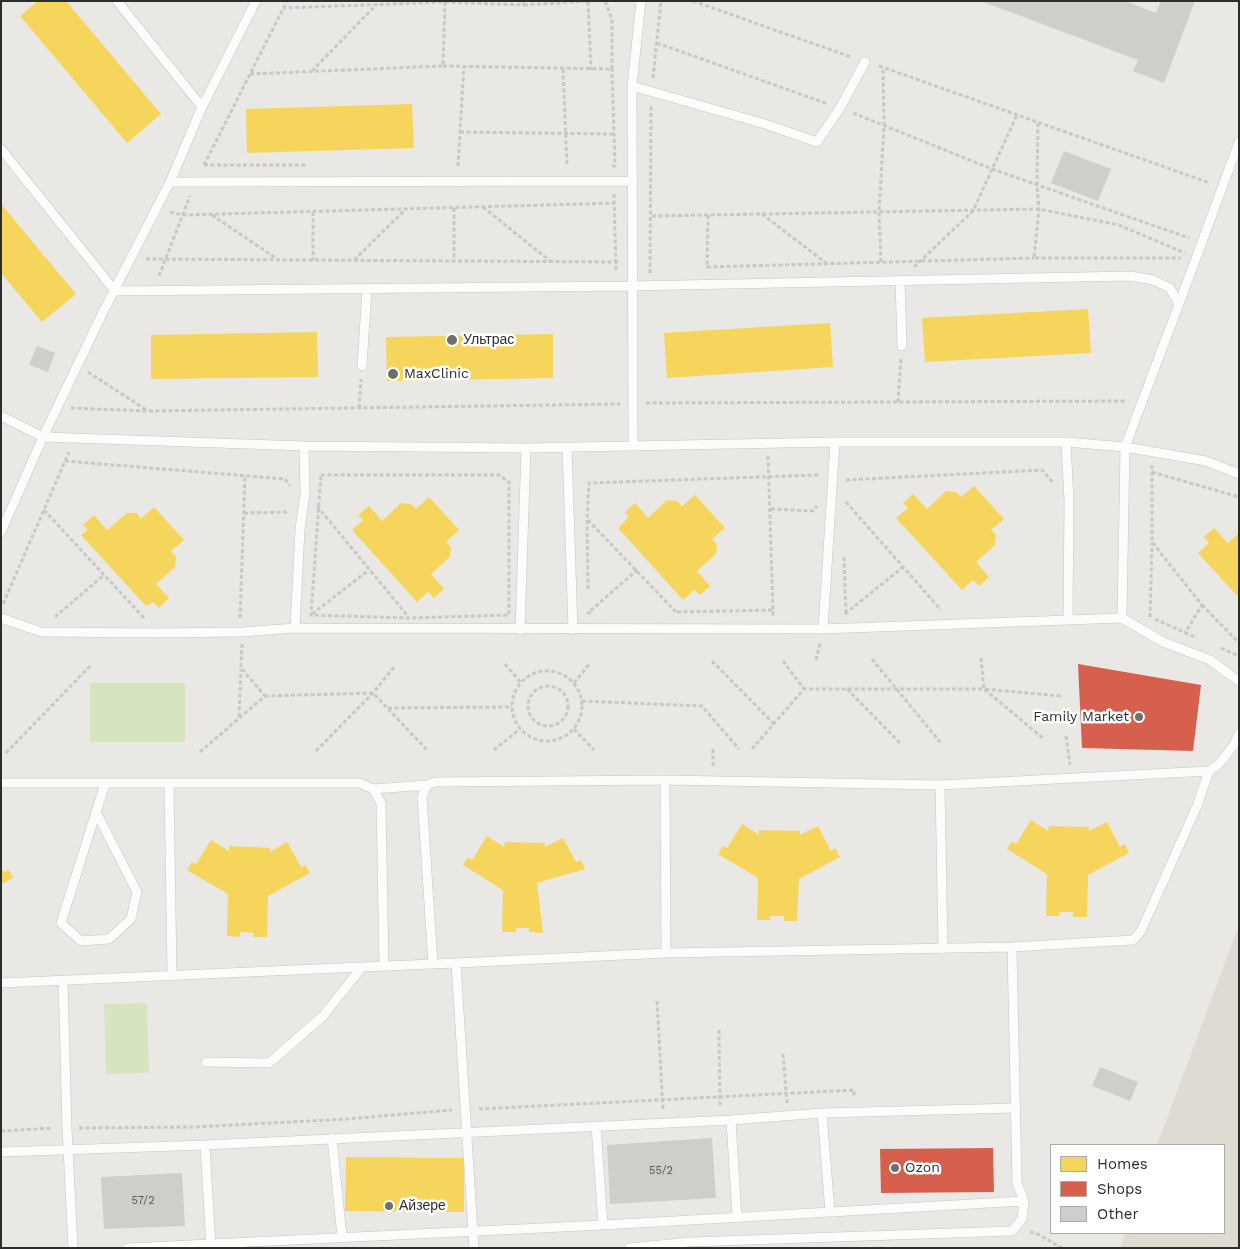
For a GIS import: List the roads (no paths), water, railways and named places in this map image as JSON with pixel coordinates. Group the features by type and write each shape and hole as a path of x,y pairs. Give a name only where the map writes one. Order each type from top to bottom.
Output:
{"lane":[{"path":"117,1 202,107"},
{"path":"1,532 43,437 155,208 170,182 202,107 256,1"},
{"path":"633,446 631,404 632,86 641,1"},
{"path":"632,86 765,124 817,142 840,108 865,62"},
{"path":"1122,618 1126,447 1239,142"},
{"path":"1,149 115,291"},
{"path":"170,182 633,181"},
{"path":"115,291 367,290 1130,276 1153,280 1170,288 1179,304"},
{"path":"900,280 902,346"},
{"path":"362,366 367,290"},
{"path":"1,416 43,437 304,446 526,448 835,442 1066,442 1152,451 1206,461 1239,474"},
{"path":"823,629 835,442"},
{"path":"1066,442 1069,501 1068,618"},
{"path":"295,628 300,529 305,494 304,446"},
{"path":"567,447 573,630"},
{"path":"520,630 526,448"},
{"path":"1,618 41,632 242,632 295,628 520,630 823,629 1040,622 1068,618 1122,618 1162,642 1210,660 1239,681"},
{"path":"1,783 360,783 372,789 428,785 436,782 665,780 940,785 1209,771 1219,764 1234,745 1239,733"},
{"path":"1,983 666,953 943,949 1133,940 1142,931 1197,806 1209,771"},
{"path":"665,780 666,953"},
{"path":"96,812 137,892 131,919 109,939 81,941 61,923 96,812 105,784"},
{"path":"170,784 172,974"},
{"path":"428,785 422,797 433,964"},
{"path":"940,785 943,949"},
{"path":"372,789 381,803 384,966"},
{"path":"629,1248 690,1242 1012,1231 1022,1219 1024,1201 1017,1183 1012,947"},
{"path":"456,963 474,1248"},
{"path":"206,1062 270,1063 323,1016 362,966"},
{"path":"63,980 67,1128 73,1248"},
{"path":"1,1152 204,1145 466,1131 721,1121 822,1113 1016,1108"},
{"path":"822,1113 830,1212"},
{"path":"731,1120 737,1217"},
{"path":"596,1126 603,1225"},
{"path":"332,1138 342,1237"},
{"path":"204,1145 211,1246"},
{"path":"127,1248 211,1246 342,1237 603,1225 1024,1201"}],"place":[{"name":"Ультрас","path":"452,340"},
{"name":"MaxClinic","path":"393,374"},
{"name":"Family Market","path":"1139,717"},
{"name":"Ozon","path":"895,1168"},
{"name":"Айзере","path":"389,1206"}]}
